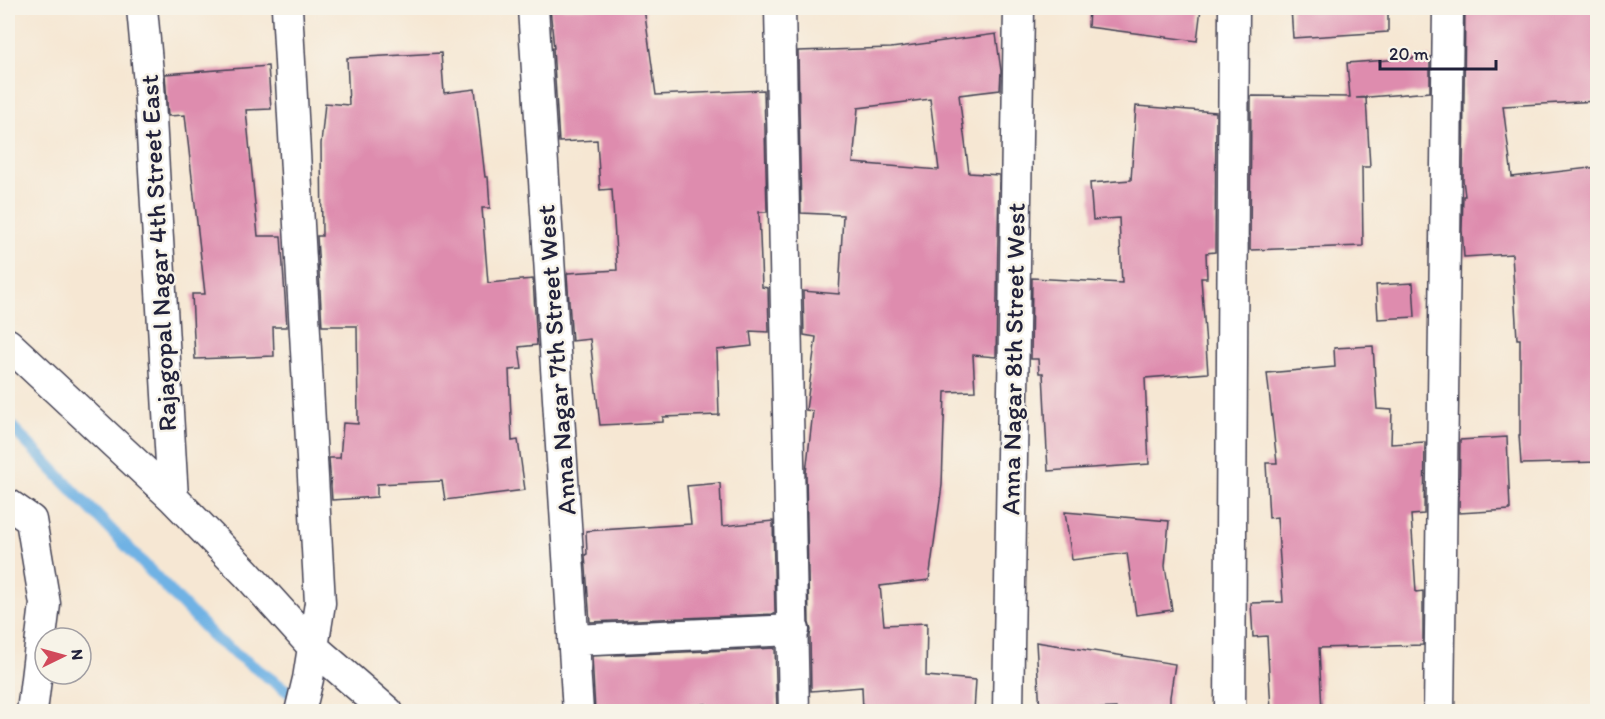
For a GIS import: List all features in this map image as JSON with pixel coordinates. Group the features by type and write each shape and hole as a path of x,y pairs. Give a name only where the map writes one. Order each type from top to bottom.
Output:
{"street":[{"name":"Rajagopal Nagar 4th Street East","path":"142,8 149,84 173,498"},
{"path":"287,8 320,603 308,679 300,711"},
{"name":"Anna Nagar 7th Street West","path":"533,8 578,711"},
{"path":"780,8 794,711"},
{"name":"Anna Nagar 8th Street West","path":"1008,711 1019,8"},
{"path":"1230,711 1234,8"},
{"path":"1439,711 1448,8"},
{"path":"8,344 173,498 246,573 313,647 388,711"},
{"path":"19,512 45,604 32,711"},
{"path":"573,640 794,630"}],"building":[{"path":"550,8 644,8 656,95 764,90 767,212 759,212 762,287 768,288 769,332 750,331 752,346 717,350 719,415 663,417 663,422 600,425 590,339 572,341 567,275 568,273 617,270 612,189 600,190 597,140 559,142"},
{"path":"1089,8 1201,8 1197,41 1088,27"},
{"path":"1291,8 1388,8 1388,32 1293,38"},
{"path":"1465,8 1598,8 1598,101 1503,106 1512,177 1598,167 1598,462 1521,464 1520,339 1517,339 1512,254 1464,257 1462,230 1463,196 1465,196 1463,180"},
{"path":"996,34 1001,71 1000,90 959,95 969,173 999,175 996,357 973,355 975,391 945,392 942,485 929,580 880,586 884,625 927,623 926,676 976,680 974,711 863,711 862,687 811,691 806,473 813,411 806,410 816,337 804,335 803,291 839,294 843,215 801,213 798,51 891,48","holes":["930,99 939,170 853,163 858,108"]},
{"path":"441,53 444,93 475,89 485,177 488,177 490,208 482,208 488,283 533,279 537,345 519,347 522,369 509,370 512,441 518,440 525,490 445,500 442,481 377,484 377,497 332,500 329,458 340,458 343,423 358,424 357,326 322,326 317,236 322,236 321,144 325,103 349,105 347,58"},
{"path":"1430,57 1430,92 1356,98 1366,98 1370,167 1362,167 1363,246 1250,250 1251,96 1350,97 1347,63"},
{"path":"268,66 271,109 246,110 258,236 281,236 287,327 273,327 274,356 195,359 192,294 205,294 185,115 168,116 165,74"},
{"path":"1136,106 1216,112 1215,252 1206,253 1207,278 1201,278 1208,373 1145,378 1149,464 1048,471 1043,373 1039,373 1038,359 1031,359 1032,278 1122,283 1119,218 1093,220 1090,183 1131,180"},
{"path":"1413,283 1415,317 1378,319 1376,285"},
{"path":"1373,346 1377,409 1392,410 1391,444 1425,442 1424,514 1411,515 1416,592 1423,591 1423,645 1319,648 1322,711 1271,711 1267,636 1253,637 1251,603 1283,602 1277,517 1269,518 1266,463 1277,463 1267,373 1335,367 1334,348"},
{"path":"1507,437 1510,510 1459,513 1460,440"},
{"path":"720,483 722,526 773,521 775,614 590,622 585,555 587,554 586,531 691,524 687,486"},
{"path":"1065,512 1169,521 1165,566 1172,610 1136,615 1127,553 1072,560"},
{"path":"1036,642 1175,664 1170,711 1117,711 1116,708 1040,711"},
{"path":"775,648 777,711 706,711 706,704 635,711 595,711 592,656"}],"waterway":[{"path":"8,423 217,640 316,712"}]}
